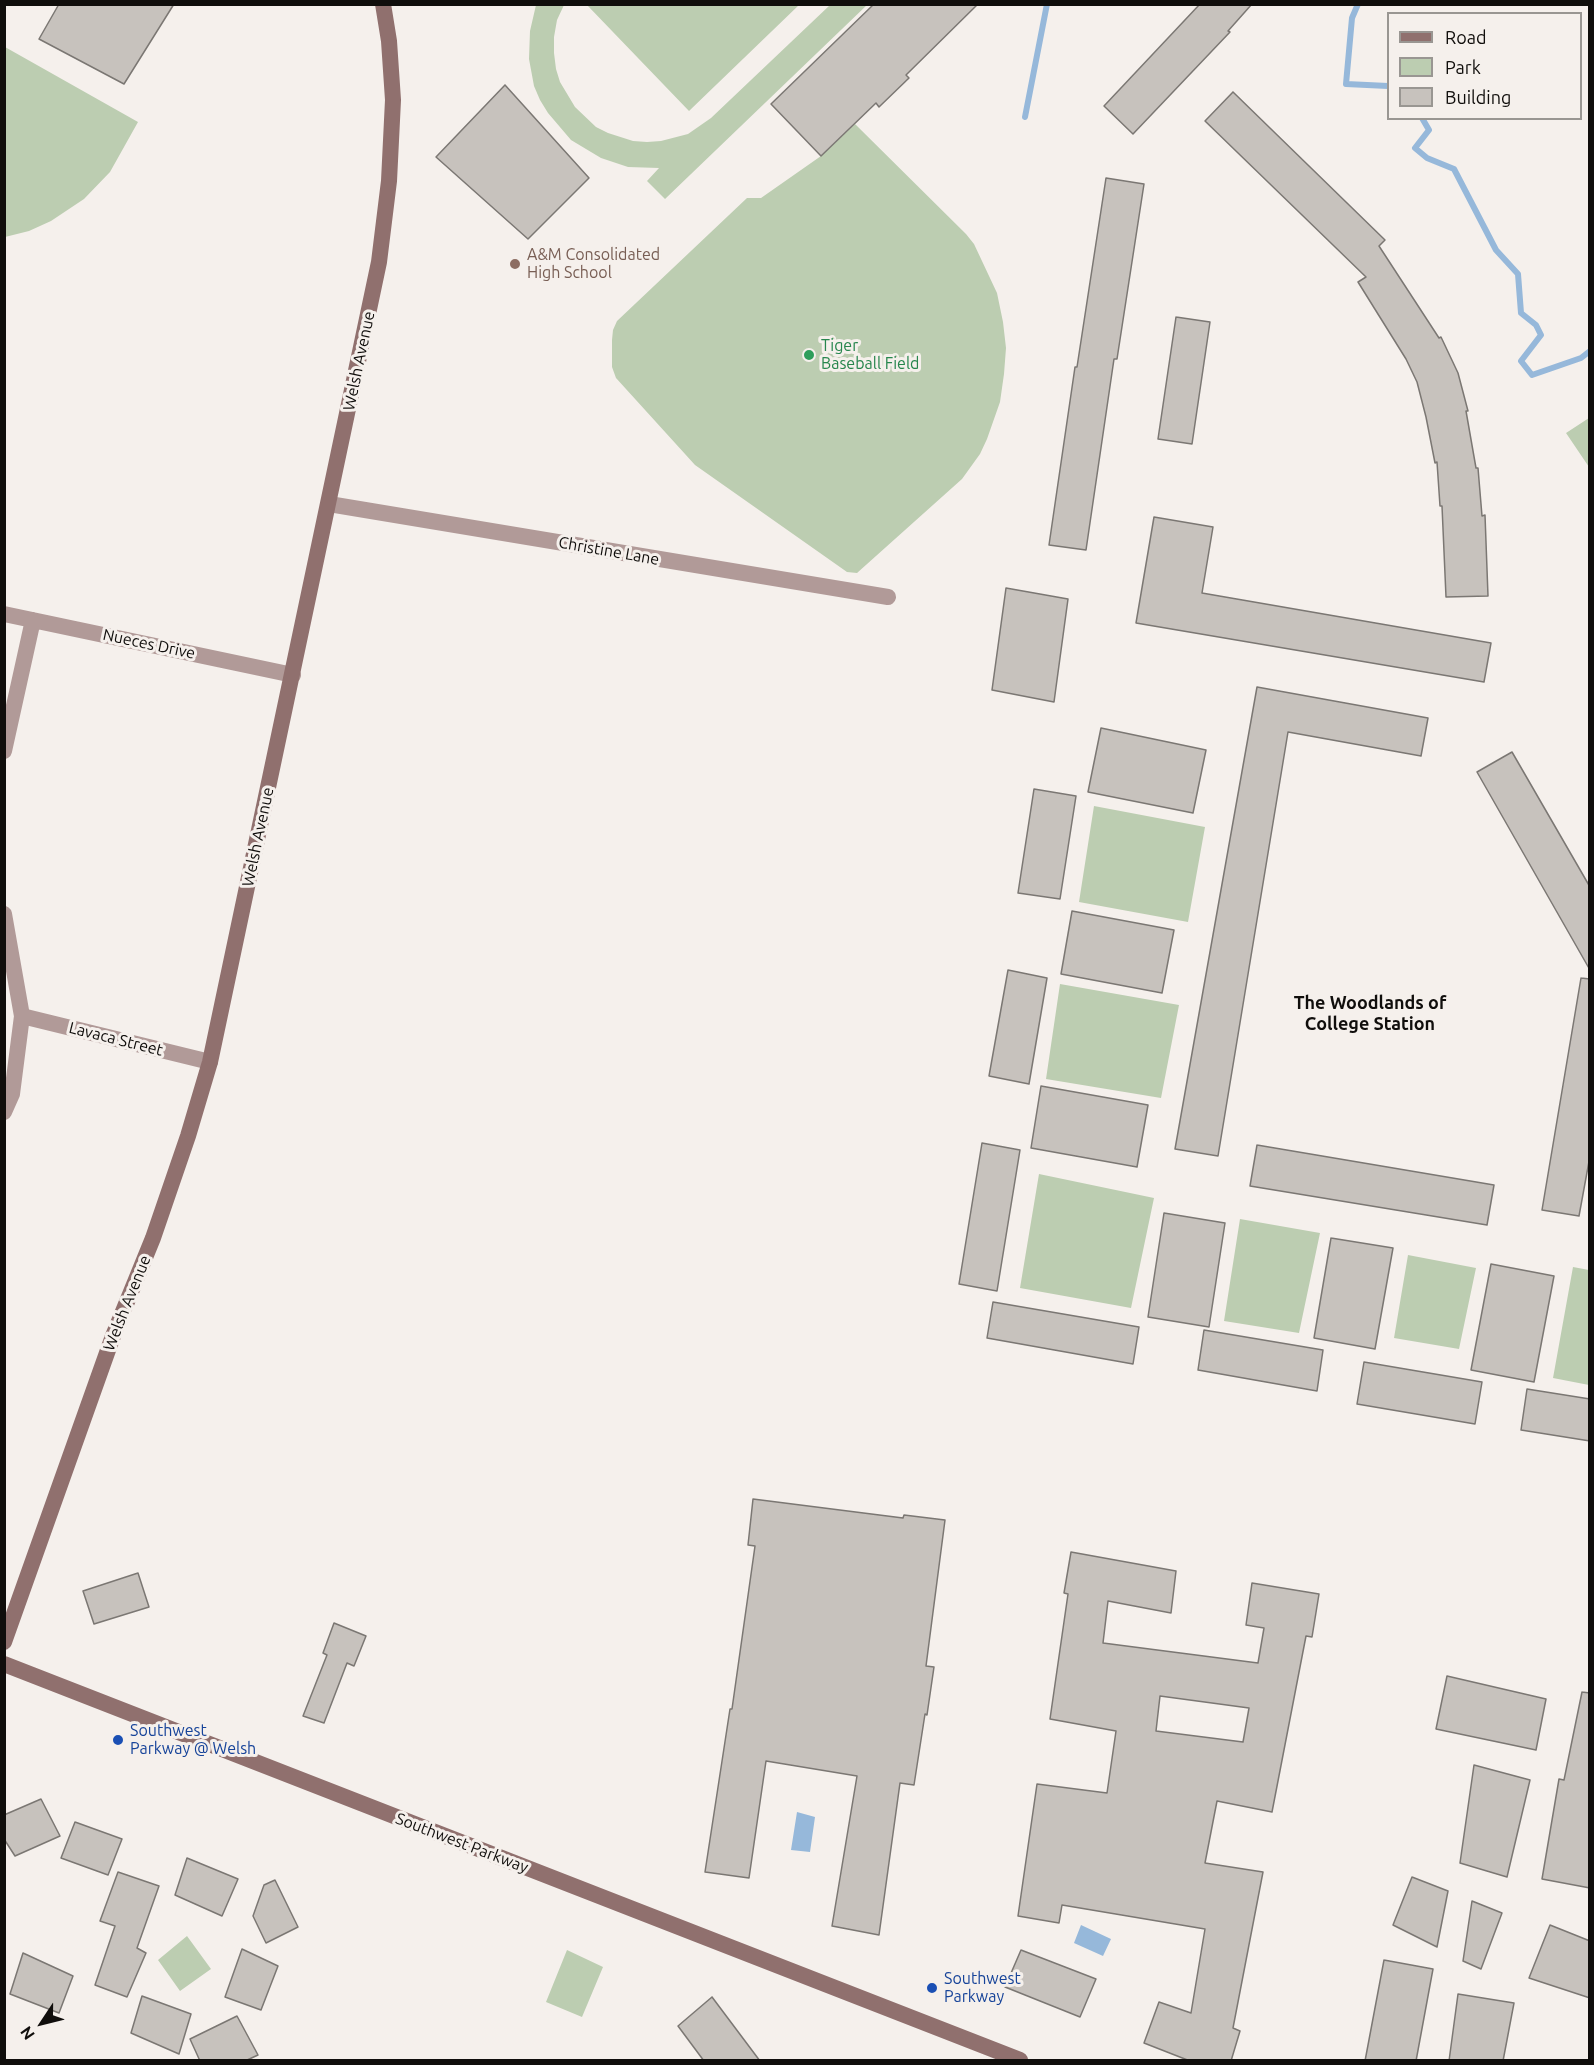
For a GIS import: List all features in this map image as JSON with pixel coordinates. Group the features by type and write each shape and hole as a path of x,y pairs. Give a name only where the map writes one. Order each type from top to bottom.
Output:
{"main road":[{"name":"Welsh Avenue","path":"4,1642 113,1335 153,1238 188,1136 210,1062 379,262 386,217 393,100 389,41 383,4"},
{"name":"Southwest Parkway","path":"4,1664 1020,2061"}],"street":[{"name":"Christine Lane","path":"329,504 888,597"},
{"name":"Nueces Drive","path":"4,614 293,675"},
{"path":"4,751 33,620"},
{"path":"4,914 22,1016 12,1094 4,1113"},
{"name":"Lavaca Street","path":"22,1016 210,1062"}],"green space":[{"path":"587,4 799,5 689,111"},
{"path":"536,5 564,5 557,20 554,53 560,82 575,107 596,127 608,133 633,141 647,142 688,134 711,118 830,5 867,5 665,199 647,181 659,168 628,167 601,158 571,140 548,113 534,86 529,59 530,31"},
{"path":"5,47 138,122 110,172 84,199 51,221 29,231 5,237"},
{"name":"Tiger Baseball Field","path":"855,124 974,244 997,293 1006,348 1000,402 980,454 962,479 857,573 847,572 695,465 616,378 612,367 613,330 617,321 747,198 761,198 821,156"},
{"path":"1589,418 1589,467 1566,433"},
{"path":"1094,806 1205,827 1188,922 1079,902"},
{"path":"1060,984 1179,1005 1161,1098 1046,1079"},
{"path":"1039,1174 1154,1198 1131,1308 1020,1288"},
{"path":"1240,1219 1320,1233 1299,1333 1224,1321"},
{"path":"1408,1255 1476,1268 1459,1349 1394,1338"},
{"path":"1573,1267 1589,1270 1589,1385 1553,1378"},
{"path":"187,1936 211,1969 180,1991 158,1960"},
{"path":"567,1950 603,1967 582,2017 546,2002"}],"water":[{"path":"797,1812 815,1817 810,1852 791,1850"},
{"path":"1081,1925 1111,1939 1103,1956 1074,1943"}],"building":[{"path":"59,4 174,4 124,84 39,39"},
{"path":"874,4 978,4 906,75 909,78 879,107 876,103 821,156 771,104"},
{"path":"1200,4 1252,4 1228,31 1230,32 1133,134 1104,106"},
{"path":"505,85 589,178 528,239 436,157"},
{"path":"1233,92 1385,240 1379,246 1439,338 1441,337 1458,373 1468,411 1466,411 1476,468 1478,468 1482,516 1485,515 1488,596 1446,597 1442,506 1440,506 1437,462 1435,463 1426,417 1417,382 1406,359 1358,282 1366,277 1205,121"},
{"path":"1106,178 1144,184 1117,359 1114,359 1086,550 1049,545"},
{"path":"1176,317 1210,322 1192,444 1158,439"},
{"path":"1154,517 1213,527 1202,593 1491,643 1484,682 1136,623"},
{"path":"1006,588 1068,599 1054,702 992,690"},
{"path":"1257,687 1428,718 1421,756 1288,732 1218,1156 1175,1149"},
{"path":"1101,728 1206,750 1193,813 1088,792"},
{"path":"1512,752 1590,887 1590,970 1477,772"},
{"path":"1034,789 1076,796 1060,899 1018,893"},
{"path":"1072,911 1174,930 1162,993 1061,974"},
{"path":"1008,970 1047,978 1029,1084 989,1076"},
{"path":"1581,978 1590,979 1590,1156 1579,1216 1542,1210"},
{"path":"1041,1086 1148,1105 1137,1167 1031,1148"},
{"path":"982,1143 1020,1150 997,1291 959,1284"},
{"path":"1257,1145 1494,1185 1487,1225 1250,1186"},
{"path":"1164,1213 1225,1223 1209,1327 1148,1317"},
{"path":"1331,1238 1393,1248 1375,1349 1314,1338"},
{"path":"1491,1264 1554,1276 1534,1382 1471,1370"},
{"path":"993,1302 1139,1327 1133,1364 987,1338"},
{"path":"1204,1330 1323,1350 1317,1391 1198,1370"},
{"path":"1364,1362 1482,1382 1475,1424 1357,1404"},
{"path":"1527,1389 1590,1399 1590,1441 1521,1430"},
{"path":"753,1499 903,1518 904,1515 945,1520 926,1666 934,1667 927,1715 925,1714 914,1785 900,1783 879,1935 832,1926 857,1776 766,1761 749,1878 705,1872 730,1709 732,1709 755,1546 748,1545"},
{"path":"1071,1552 1176,1571 1171,1613 1108,1601 1103,1643 1258,1663 1264,1628 1246,1625 1252,1583 1319,1594 1312,1637 1306,1636 1272,1812 1217,1801 1205,1863 1263,1872 1233,2028 1240,2031 1231,2061 1190,2061 1144,2043 1159,2002 1191,2013 1205,1929 1062,1905 1059,1923 1018,1916 1037,1784 1107,1793 1116,1731 1050,1719 1068,1594 1064,1593","holes":["1160,1696 1249,1708 1243,1742 1156,1731"]},
{"path":"138,1573 149,1607 94,1624 83,1591"},
{"path":"334,1623 366,1636 354,1666 347,1663 324,1723 303,1716 327,1655 323,1653"},
{"path":"1447,1676 1546,1699 1536,1750 1436,1729"},
{"path":"1582,1692 1590,1693 1590,1888 1542,1879 1559,1779 1564,1780"},
{"path":"1474,1765 1530,1780 1507,1877 1460,1863"},
{"path":"41,1799 60,1836 15,1856 4,1839 4,1815"},
{"path":"75,1822 122,1839 108,1875 61,1858"},
{"path":"187,1858 238,1879 222,1916 175,1895"},
{"path":"118,1872 159,1886 137,1948 146,1953 127,1997 95,1985 115,1926 100,1921"},
{"path":"1412,1877 1448,1891 1437,1947 1393,1925"},
{"path":"275,1880 298,1927 266,1943 253,1916 264,1885"},
{"path":"1472,1901 1502,1913 1481,1969 1463,1961"},
{"path":"1550,1925 1590,1941 1590,1998 1529,1978"},
{"path":"242,1949 278,1966 261,2010 225,1997"},
{"path":"1021,1950 1096,1979 1080,2017 1005,1987"},
{"path":"23,1953 73,1976 59,2013 10,1994"},
{"path":"1384,1960 1433,1969 1416,2061 1365,2061"},
{"path":"1458,1994 1514,2003 1503,2061 1449,2061"},
{"path":"142,1996 191,2014 179,2054 131,2033"},
{"path":"712,1997 760,2061 704,2061 678,2026"},
{"path":"237,2016 258,2055 245,2061 200,2061 190,2039"}],"waterway":[{"path":"1025,117 1047,4"},
{"path":"1358,4 1352,18 1346,84 1387,86"},
{"path":"1423,120 1429,130 1415,148 1427,158 1454,169 1496,250 1518,274 1521,313 1536,325 1541,335 1521,361 1532,375 1581,358 1590,351"}],"place":[{"name":"A&M Consolidated High School","path":"515,264"},
{"name":"Tiger Baseball Field","path":"809,355"},
{"name":"Southwest Parkway @ Welsh","path":"118,1740"},
{"name":"Southwest Parkway","path":"932,1988"}],"district":[{"name":"The Woodlands of College Station","path":"1370,1013"}]}
